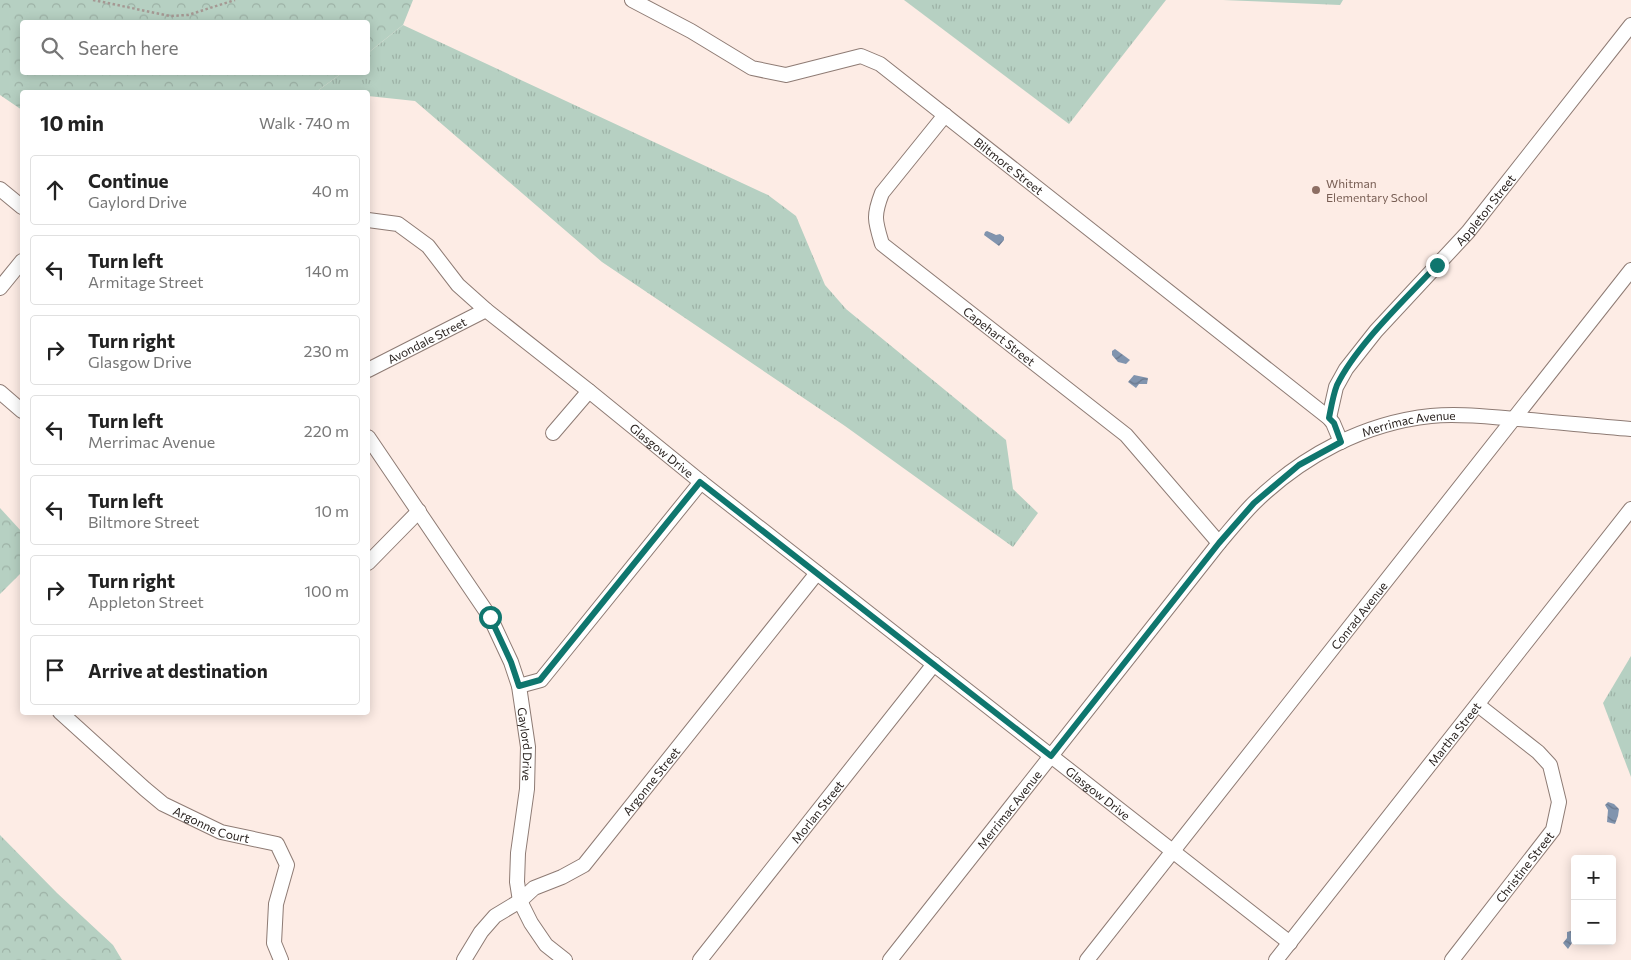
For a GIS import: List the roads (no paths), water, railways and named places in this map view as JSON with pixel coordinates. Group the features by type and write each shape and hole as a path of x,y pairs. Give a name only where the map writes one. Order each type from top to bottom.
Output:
{"street":[{"name":"Biltmore Street","path":"632,0 692,31 752,68 786,75 861,56 880,64 1329,418 1334,423 1341,442"},
{"name":"Appleton Street","path":"1329,418 1336,387 1346,369 1376,331 1468,232 1631,25"},
{"name":"Capehart Street","path":"945,114 882,193 877,206 875,222 882,244 1126,435 1219,543"},
{"path":"0,189 20,205"},
{"name":"Glasgow Drive","path":"370,220 398,224 428,246 458,285 486,310 700,482 1290,943"},
{"path":"0,288 20,263"},
{"name":"Conrad Avenue","path":"1087,960 1631,270"},
{"name":"Avondale Street","path":"370,369 486,310"},
{"path":"553,433 589,391"},
{"path":"0,392 20,409"},
{"name":"Merrimac Avenue","path":"890,960 1219,543 1254,503 1299,465 1341,442 1365,432 1396,422 1431,416 1468,415 1631,429"},
{"name":"Gaylord Drive","path":"370,440 490,617 511,662 519,686 528,747 527,789 518,853 517,882 520,901 531,923 546,945 565,960"},
{"path":"519,686 540,680 700,482"},
{"name":"Martha Street","path":"1276,960 1631,509"},
{"path":"370,561 419,511"},
{"name":"Argonne Street","path":"464,960 481,932 495,916 520,901 534,888 562,877 584,865 817,573"},
{"name":"Morlan Street","path":"700,960 934,664"},
{"name":"Christine Street","path":"1452,960 1553,830 1559,802 1550,765 1538,752 1478,705"},
{"name":"Argonne Court","path":"63,715 163,804 221,832 277,844 287,865 276,904 274,943 281,960"}],"water":[{"path":"987,231 996,235 1000,234 1004,237 1004,240 999,246 984,235"},
{"path":"1115,349 1130,360 1126,364 1118,362 1112,355 1112,351"},
{"path":"1134,375 1148,378 1147,384 1139,384 1136,388 1128,382"},
{"path":"1608,802 1614,804 1619,809 1615,824 1607,822 1608,810 1605,805"},
{"path":"1571,931 1571,944 1568,949 1563,943 1567,938 1567,932"}],"place":[{"name":"Whitman Elementary School","path":"1316,190"}]}
